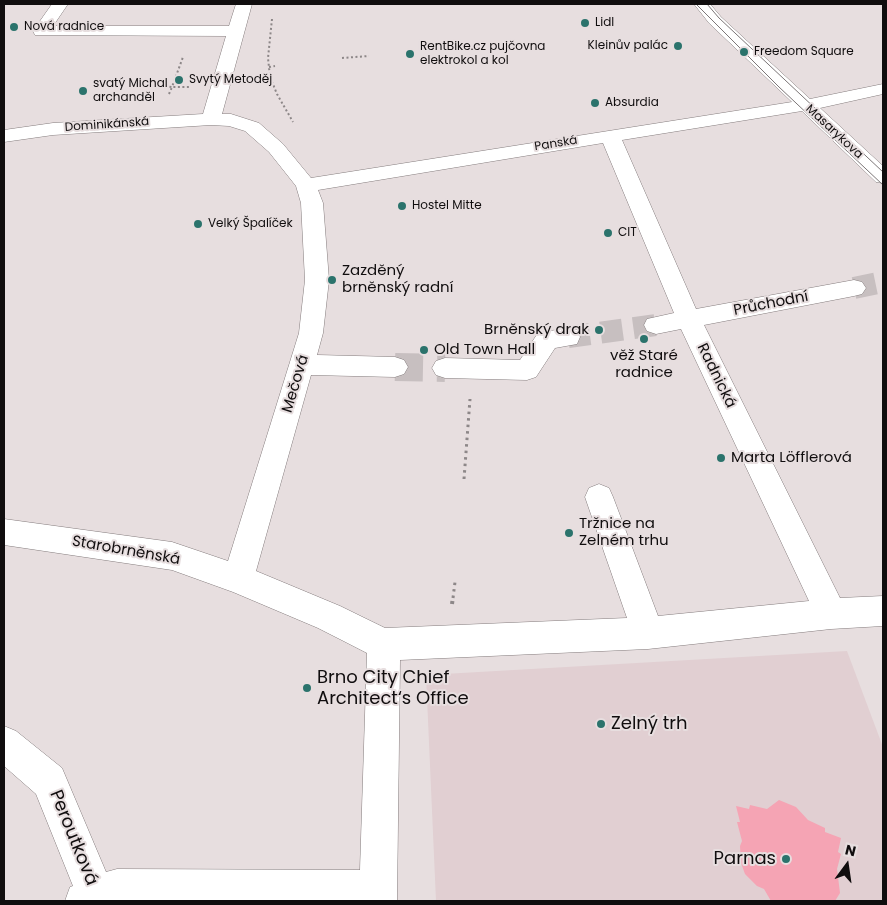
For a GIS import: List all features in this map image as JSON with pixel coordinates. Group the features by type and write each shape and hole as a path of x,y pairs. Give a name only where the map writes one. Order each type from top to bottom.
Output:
{"street":[{"path":"60,4 42,31 236,31"},
{"path":"191,136 211,119 244,4"},
{"path":"694,4 715,12"},
{"path":"702,4 715,12"},
{"name":"Masarykova","path":"715,12 785,86 883,177"},
{"name":"Panská","path":"306,185 806,105 883,89"},
{"name":"Dominikánská","path":"4,136 53,128 211,119 231,120 252,126 276,148 306,185"},
{"name":"Radnická","path":"610,136 689,320 831,614"},
{"name":"Mečová","path":"238,579 311,333 317,280 312,203 306,185"},
{"name":"Průchodní","path":"656,325 854,288"},
{"path":"445,368 527,370 547,340 568,337"},
{"path":"301,364 395,366"},
{"path":"599,496 648,632"},
{"name":"Starobrněnská","path":"4,532 172,556 238,579 328,617 384,644"},
{"path":"90,898 117,888 378,895 384,644 648,632 831,614 883,611"},
{"name":"Peroutková","path":"4,743 49,781 90,898"}],"path":[{"path":"273,13 270,77 277,94 297,129"},
{"path":"342,58 369,56"},
{"path":"269,67 275,66"},
{"path":"169,94 174,87 175,80"},
{"path":"165,86 174,87"},
{"path":"464,479 472,369"}],"shaded area":[{"name":"Zelný trh","path":"847,651 883,747 883,901 436,901 426,675"},
{"path":"779,800 796,807 808,820 825,828 825,832 841,838 838,852 841,854 837,869 840,893 835,901 771,901 764,889 757,886 745,874 741,863 740,846 742,841 737,822 740,822 736,806 749,809 750,805 767,809"}],"tunnel":[{"path":"854,288 883,282"},
{"path":"568,337 656,325"},
{"path":"395,367 445,368"}],"tram line":[{"path":"696,4 779,87 883,185"},
{"path":"707,4 719,18 883,172"}],"place":[{"name":"Lidl","path":"585,23"},
{"name":"Nová radnice","path":"14,27"},
{"name":"Kleinův palác","path":"678,46"},
{"name":"Freedom Square","path":"744,52"},
{"name":"RentBike.cz pujčovna elektrokol a kol","path":"410,54"},
{"name":"Svytý Metoděj","path":"179,80"},
{"name":"svatý Michal archanděl","path":"83,91"},
{"name":"Absurdia","path":"595,103"},
{"name":"Hostel Mitte","path":"402,206"},
{"name":"Velký Špalíček","path":"198,224"},
{"name":"CIT","path":"608,233"},
{"name":"Zazděný brněnský radní","path":"332,280"},
{"name":"Brněnský drak","path":"599,330"},
{"name":"věž Staré radnice","path":"644,339"},
{"name":"Old Town Hall","path":"424,350"},
{"name":"Marta Löfflerová","path":"721,458"},
{"name":"Tržnice na Zelném trhu","path":"569,533"},
{"name":"Brno City Chief Architect‘s Office","path":"307,688"},
{"name":"Zelný trh","path":"601,724"},
{"name":"Parnas","path":"786,859"}]}
